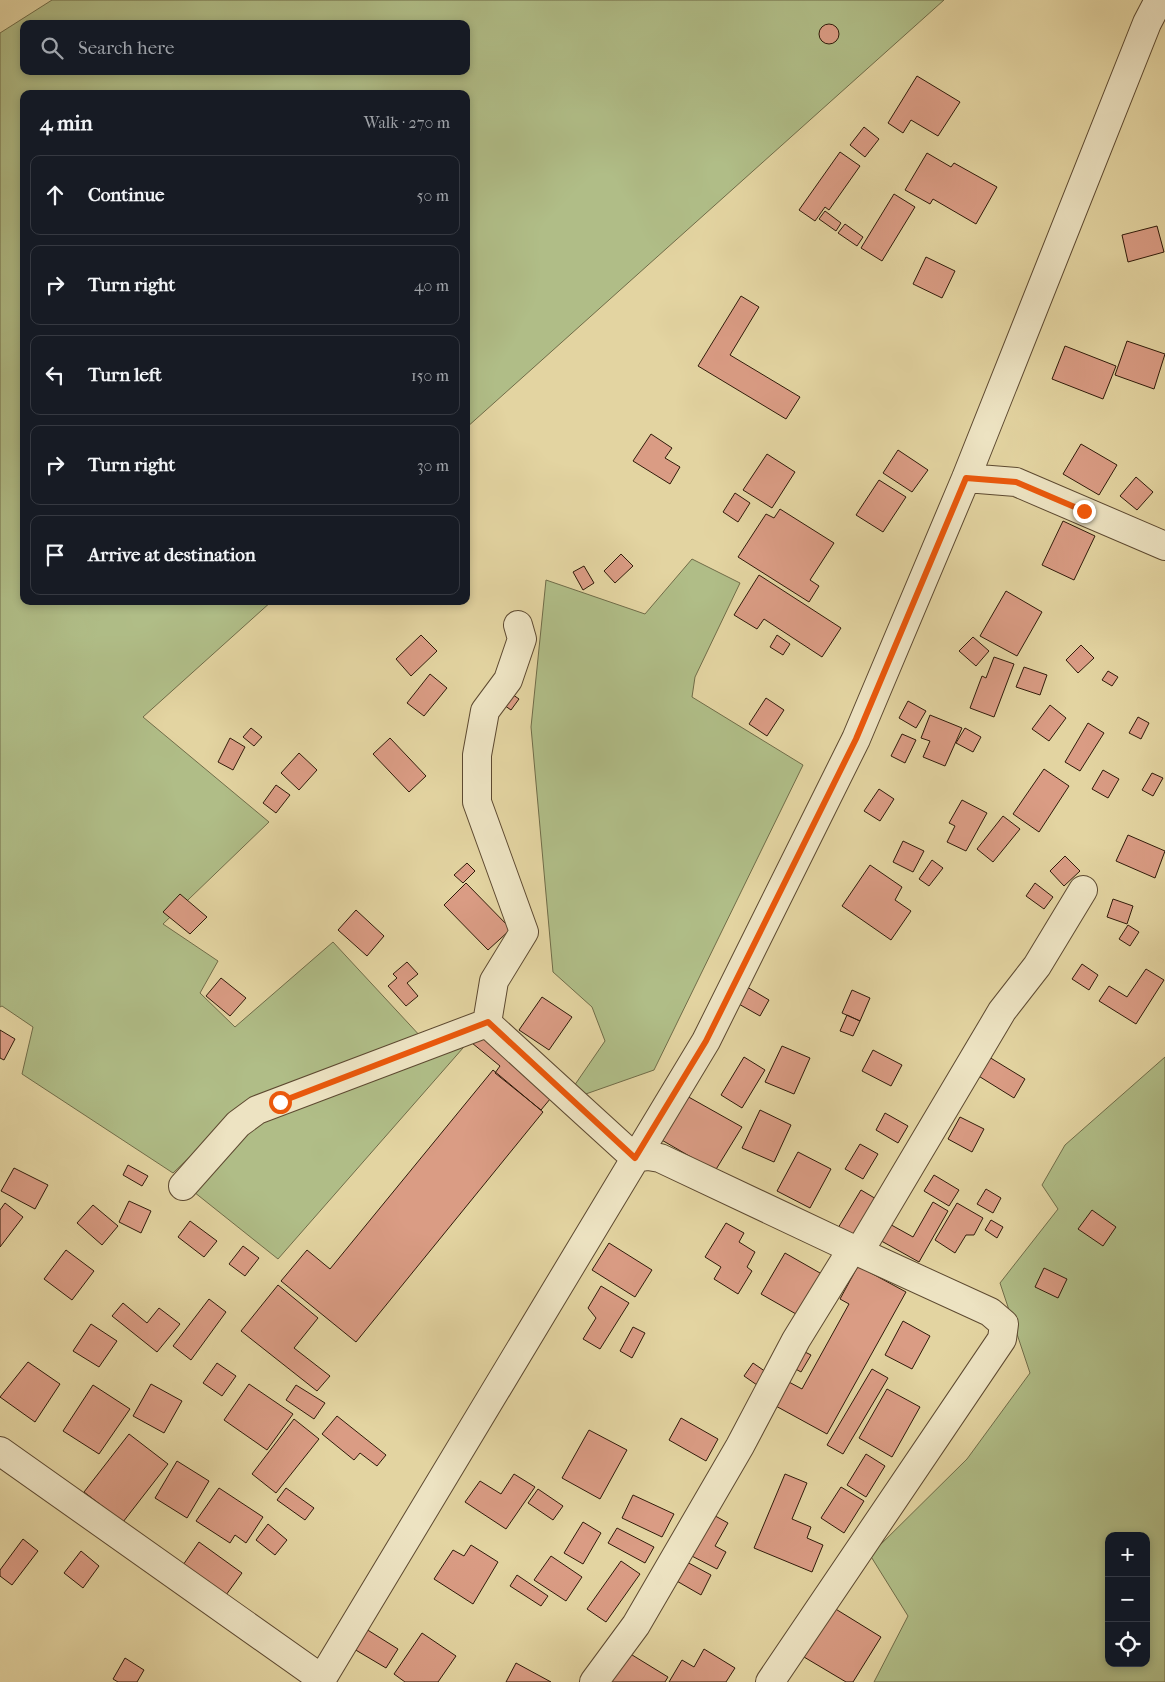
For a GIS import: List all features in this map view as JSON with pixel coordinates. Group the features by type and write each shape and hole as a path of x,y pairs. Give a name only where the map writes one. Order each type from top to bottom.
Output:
{"street":[{"path":"0,1451 321,1680 706,1041 856,739 966,478 1140,41 1159,0"},
{"path":"966,478 1016,482 1165,546"},
{"path":"488,1022 494,980 524,932 477,802 477,755 485,711 508,680 522,639 518,625"},
{"path":"594,1682 636,1624 740,1446 796,1340 855,1250 1002,1011 1038,966 1082,890"},
{"path":"488,1022 635,1158"},
{"path":"183,1186 238,1124 257,1110 488,1022"},
{"path":"635,1158 648,1156 660,1158 990,1312 1004,1324 1002,1339 770,1682"}],"green space":[{"path":"52,0 944,0 470,424 470,90 20,90 20,605 268,605 143,717 269,822 163,924 218,961 200,993 235,1027 333,942 422,1038 249,1100 173,1173 22,1074 33,1027 2,1006 0,1007 0,33 20,20 20,75 470,75 470,20 20,20"},
{"path":"692,559 740,583 695,677 692,697 803,765 654,1070 563,1102 605,1041 592,1007 553,972 531,727 546,580 645,614"},
{"path":"470,1040 278,1259 194,1192 263,1118"},
{"path":"1165,1057 1165,1682 874,1682 908,1616 870,1555 967,1459 1030,1373 1000,1283 1058,1209 1042,1185 1065,1145"}],"building":[{"path":"829,24 836,27 839,34 836,41 829,44 822,41 819,34 822,27"},
{"path":"917,76 960,102 938,136 911,120 903,133 888,123"},
{"path":"864,127 879,139 865,157 850,145"},
{"path":"840,152 860,166 829,210 825,207 815,221 799,210"},
{"path":"927,153 951,167 954,163 997,187 976,224 933,199 930,204 905,190"},
{"path":"894,194 915,207 882,261 861,248"},
{"path":"825,211 841,223 836,231 819,219"},
{"path":"845,224 863,237 857,246 838,233"},
{"path":"1157,226 1164,252 1128,262 1122,235"},
{"path":"926,257 955,271 942,298 913,284"},
{"path":"741,296 759,307 730,355 800,397 786,419 698,366"},
{"path":"1127,341 1165,354 1154,389 1115,375"},
{"path":"1065,346 1116,366 1103,399 1052,379"},
{"path":"651,434 672,448 665,458 680,467 670,484 633,461"},
{"path":"1081,444 1117,465 1099,495 1063,474"},
{"path":"898,450 928,470 912,492 883,473"},
{"path":"767,454 795,472 772,508 743,490"},
{"path":"1136,477 1153,492 1137,510 1120,496"},
{"path":"879,480 906,497 883,532 856,515"},
{"path":"735,493 750,503 738,522 723,512"},
{"path":"780,509 834,543 810,580 819,586 809,602 738,557 766,514 774,518"},
{"path":"1063,521 1095,536 1074,580 1042,565"},
{"path":"621,554 633,566 615,583 604,571"},
{"path":"584,566 594,583 583,590 573,572"},
{"path":"759,575 841,628 822,657 764,619 757,629 734,615"},
{"path":"1006,591 1042,612 1017,656 980,636"},
{"path":"421,635 437,651 411,676 396,659"},
{"path":"777,635 790,644 783,655 770,647"},
{"path":"973,637 989,651 976,666 959,651"},
{"path":"1081,645 1094,658 1078,673 1066,660"},
{"path":"994,657 1014,664 994,717 970,708 982,676 986,678"},
{"path":"1024,667 1047,675 1040,695 1016,687"},
{"path":"1108,671 1118,677 1112,686 1102,680"},
{"path":"430,674 447,688 424,716 407,703"},
{"path":"509,692 519,699 511,710 501,703"},
{"path":"766,698 784,710 767,736 749,724"},
{"path":"908,701 926,711 916,728 899,718"},
{"path":"1050,705 1066,718 1049,741 1032,729"},
{"path":"930,715 962,728 945,766 923,757 930,741 921,738"},
{"path":"1138,717 1149,723 1141,739 1129,733"},
{"path":"1088,723 1104,733 1080,771 1065,762"},
{"path":"251,728 262,737 254,746 243,737"},
{"path":"965,728 981,737 973,752 956,743"},
{"path":"902,734 916,740 905,763 891,756"},
{"path":"230,738 245,747 233,770 218,762"},
{"path":"390,738 426,776 409,792 373,754"},
{"path":"299,753 317,770 299,790 281,773"},
{"path":"1044,769 1069,786 1039,832 1013,814"},
{"path":"1103,770 1119,779 1108,798 1092,789"},
{"path":"1152,773 1163,778 1153,796 1142,790"},
{"path":"276,785 290,795 276,813 263,803"},
{"path":"879,789 894,799 880,821 864,811"},
{"path":"962,800 987,813 966,851 947,842 955,826 949,823"},
{"path":"1003,816 1020,829 993,862 977,849"},
{"path":"1128,835 1165,851 1155,878 1116,861"},
{"path":"903,841 924,851 913,872 893,862"},
{"path":"1065,856 1080,871 1064,886 1050,871"},
{"path":"932,860 943,868 929,886 919,879"},
{"path":"467,863 475,871 463,883 454,875"},
{"path":"870,865 902,887 895,900 911,911 891,940 842,906"},
{"path":"466,883 511,929 488,950 444,905"},
{"path":"1035,883 1053,897 1044,909 1026,896"},
{"path":"180,894 207,917 190,934 163,912"},
{"path":"1113,899 1133,906 1127,924 1107,917"},
{"path":"356,910 384,936 367,956 338,930"},
{"path":"1128,925 1139,932 1130,946 1119,939"},
{"path":"407,962 418,974 407,983 418,996 406,1006 388,986 397,978 393,974"},
{"path":"1082,964 1098,975 1089,990 1072,979"},
{"path":"1146,969 1164,980 1136,1024 1099,1001 1109,986 1127,997"},
{"path":"221,978 246,998 230,1016 206,996"},
{"path":"747,987 769,1000 760,1016 737,1003"},
{"path":"852,990 870,998 860,1021 842,1013"},
{"path":"542,997 572,1017 549,1050 519,1030"},
{"path":"847,1015 860,1021 853,1036 840,1031"},
{"path":"0,1030 15,1039 4,1060 0,1058"},
{"path":"482,1032 555,1093 541,1110 495,1073 500,1066 472,1043"},
{"path":"782,1046 810,1058 794,1094 765,1082"},
{"path":"873,1050 902,1065 891,1086 862,1071"},
{"path":"744,1057 765,1070 742,1108 721,1095"},
{"path":"989,1057 1025,1079 1014,1098 977,1075"},
{"path":"493,1070 543,1112 356,1342 281,1281 307,1250 330,1269"},
{"path":"685,1095 742,1127 715,1171 660,1139"},
{"path":"760,1110 791,1125 774,1162 742,1148"},
{"path":"885,1113 908,1126 898,1143 876,1130"},
{"path":"960,1117 984,1129 972,1152 948,1139"},
{"path":"860,1144 878,1154 863,1179 845,1169"},
{"path":"798,1152 831,1169 810,1208 777,1191"},
{"path":"128,1165 148,1176 142,1186 123,1175"},
{"path":"14,1168 48,1185 35,1209 1,1191"},
{"path":"934,1175 959,1190 949,1206 924,1191"},
{"path":"986,1189 1001,1198 993,1213 977,1204"},
{"path":"861,1190 883,1203 860,1241 838,1228"},
{"path":"129,1201 151,1211 141,1233 119,1222"},
{"path":"933,1202 948,1211 919,1262 876,1238 886,1222 913,1237"},
{"path":"5,1203 23,1217 0,1247 0,1210"},
{"path":"957,1203 983,1218 974,1235 966,1235 955,1253 935,1240"},
{"path":"93,1205 118,1226 102,1245 77,1223"},
{"path":"1092,1210 1116,1227 1103,1246 1078,1229"},
{"path":"991,1220 1003,1227 997,1238 985,1230"},
{"path":"190,1221 217,1241 204,1257 178,1237"},
{"path":"726,1223 744,1233 739,1242 755,1252 747,1267 752,1271 738,1294 714,1279 721,1267 705,1257"},
{"path":"609,1243 652,1270 635,1297 592,1270"},
{"path":"243,1246 259,1258 245,1276 229,1264"},
{"path":"66,1250 94,1271 72,1300 44,1279"},
{"path":"785,1253 827,1277 803,1318 761,1294"},
{"path":"858,1266 906,1292 827,1434 774,1405 787,1381 802,1389 849,1304 840,1299"},
{"path":"1044,1268 1067,1279 1058,1298 1035,1287"},
{"path":"278,1285 318,1318 294,1348 330,1376 317,1391 241,1331"},
{"path":"601,1286 629,1303 600,1349 583,1339 596,1318 588,1308"},
{"path":"209,1299 226,1312 191,1360 173,1346"},
{"path":"123,1303 147,1323 159,1308 180,1324 157,1352 112,1316"},
{"path":"903,1321 930,1336 912,1369 885,1355"},
{"path":"91,1324 117,1341 99,1367 73,1351"},
{"path":"633,1327 645,1333 632,1358 620,1351"},
{"path":"801,1350 811,1355 801,1372 792,1367"},
{"path":"28,1362 60,1384 35,1422 0,1397"},
{"path":"217,1363 236,1376 222,1396 203,1383"},
{"path":"753,1363 766,1372 757,1385 744,1376"},
{"path":"872,1369 888,1378 843,1454 827,1445"},
{"path":"151,1384 182,1401 164,1433 133,1416"},
{"path":"249,1384 293,1414 267,1450 224,1420"},
{"path":"93,1385 130,1409 99,1454 63,1431"},
{"path":"296,1385 325,1403 314,1419 286,1400"},
{"path":"887,1389 920,1407 892,1457 859,1438"},
{"path":"337,1416 386,1455 377,1466 360,1453 354,1460 322,1434"},
{"path":"681,1418 718,1439 706,1461 669,1440"},
{"path":"294,1419 319,1439 276,1493 252,1474"},
{"path":"589,1430 627,1450 600,1499 562,1478"},
{"path":"129,1434 168,1464 123,1522 84,1492"},
{"path":"866,1454 885,1466 866,1497 847,1485"},
{"path":"177,1461 209,1481 187,1518 155,1498"},
{"path":"514,1474 535,1487 506,1529 465,1502 480,1481 501,1494"},
{"path":"785,1474 807,1483 792,1519 811,1527 807,1538 823,1545 812,1572 754,1548"},
{"path":"841,1487 864,1501 844,1533 821,1518"},
{"path":"219,1488 263,1517 246,1543 235,1535 230,1543 196,1521"},
{"path":"286,1488 314,1508 305,1520 277,1500"},
{"path":"538,1489 563,1506 553,1520 528,1503"},
{"path":"633,1495 674,1514 662,1537 622,1518"},
{"path":"708,1512 728,1523 715,1546 726,1552 717,1569 686,1553"},
{"path":"583,1522 601,1533 583,1564 564,1553"},
{"path":"268,1524 287,1540 275,1555 256,1540"},
{"path":"617,1528 654,1547 645,1563 608,1543"},
{"path":"23,1539 38,1551 12,1585 0,1576 0,1570"},
{"path":"199,1542 242,1573 226,1595 183,1565"},
{"path":"471,1545 498,1562 473,1604 434,1579 453,1550 464,1556"},
{"path":"81,1551 99,1566 83,1588 64,1573"},
{"path":"551,1556 582,1577 566,1601 534,1580"},
{"path":"621,1561 640,1574 606,1622 587,1609"},
{"path":"685,1561 711,1575 701,1595 675,1580"},
{"path":"517,1575 548,1596 541,1606 510,1586"},
{"path":"834,1608 881,1637 853,1682 846,1682 804,1657"},
{"path":"366,1629 398,1649 386,1668 354,1649"},
{"path":"422,1633 456,1656 438,1682 405,1682 394,1674"},
{"path":"704,1649 735,1668 726,1682 669,1682 682,1660 694,1667"},
{"path":"624,1650 668,1677 665,1682 604,1682"},
{"path":"125,1658 144,1670 137,1682 118,1682 113,1679"},
{"path":"516,1663 551,1682 506,1682"}],"route":[{"path":"280,1102 488,1022 635,1158 706,1041 856,739 966,478 1016,482 1084,511"}]}
